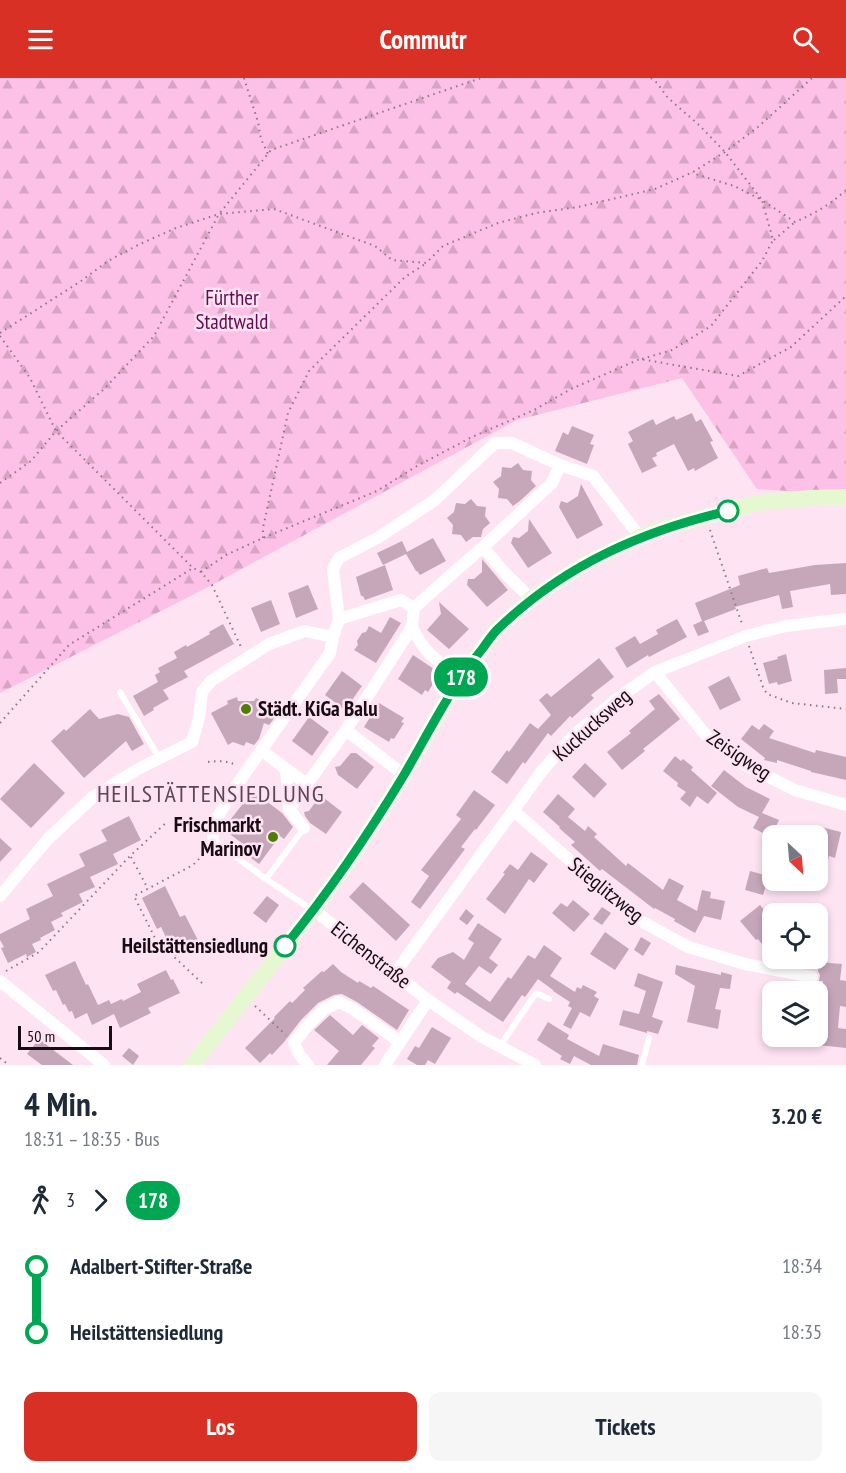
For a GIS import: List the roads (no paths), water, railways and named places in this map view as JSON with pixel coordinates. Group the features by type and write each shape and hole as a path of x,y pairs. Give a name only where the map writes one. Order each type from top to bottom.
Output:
{"street":[{"path":"213,837 214,823 238,783 330,652 339,618 333,569 339,558 378,537 435,500 495,443 512,443 560,465 593,476 640,537"},
{"path":"289,808 346,730 412,627 414,608 552,483 560,465"},
{"path":"192,1065 314,910 356,851 404,775 460,677 498,628 531,599 586,563 663,528 757,503 846,497"},
{"path":"483,547 531,599"},
{"path":"339,618 401,600 414,608"},
{"name":"Kuckucksweg","path":"395,973 542,771 573,736 614,701 655,672 746,636 786,626 846,620"},
{"path":"412,627 419,642 431,656 460,677"},
{"path":"0,896 48,839 93,796 138,769 192,742 199,718 202,692 211,681 269,644 305,630 333,637"},
{"name":"Zeisigweg","path":"655,672 708,738 747,766 795,790 846,805"},
{"path":"346,730 404,775"},
{"path":"261,750 307,784"},
{"path":"286,769 289,808 304,828"},
{"name":"Stieglitzweg","path":"514,812 634,917 688,947 745,964 812,977"},
{"name":"Eichenstraße","path":"314,910 428,1000 482,1036 533,1065"},
{"path":"0,981 104,1065"},
{"name":"Eichenstraße","path":"385,1065 428,1000"},
{"path":"308,1065 294,1043 324,1009 339,1002 353,1009 400,1042"}],"lane":[{"path":"120,692 159,758"},
{"path":"266,879 304,828"},
{"path":"213,837 217,843 266,879 314,910"},
{"path":"500,1046 536,993 549,999"},
{"path":"642,1065 649,1038"}],"place":[{"name":"Städt. KiGa Balu","path":"246,709"},
{"name":"Frischmarkt Marinov","path":"273,837"},
{"name":"Heilstättensiedlung","path":"285,946"}],"district":[{"name":"HEILSTÄTTENSIEDLUNG","path":"211,794"}],"park label":[{"name":"Fürther Stadtwald","path":"232,310"}]}
